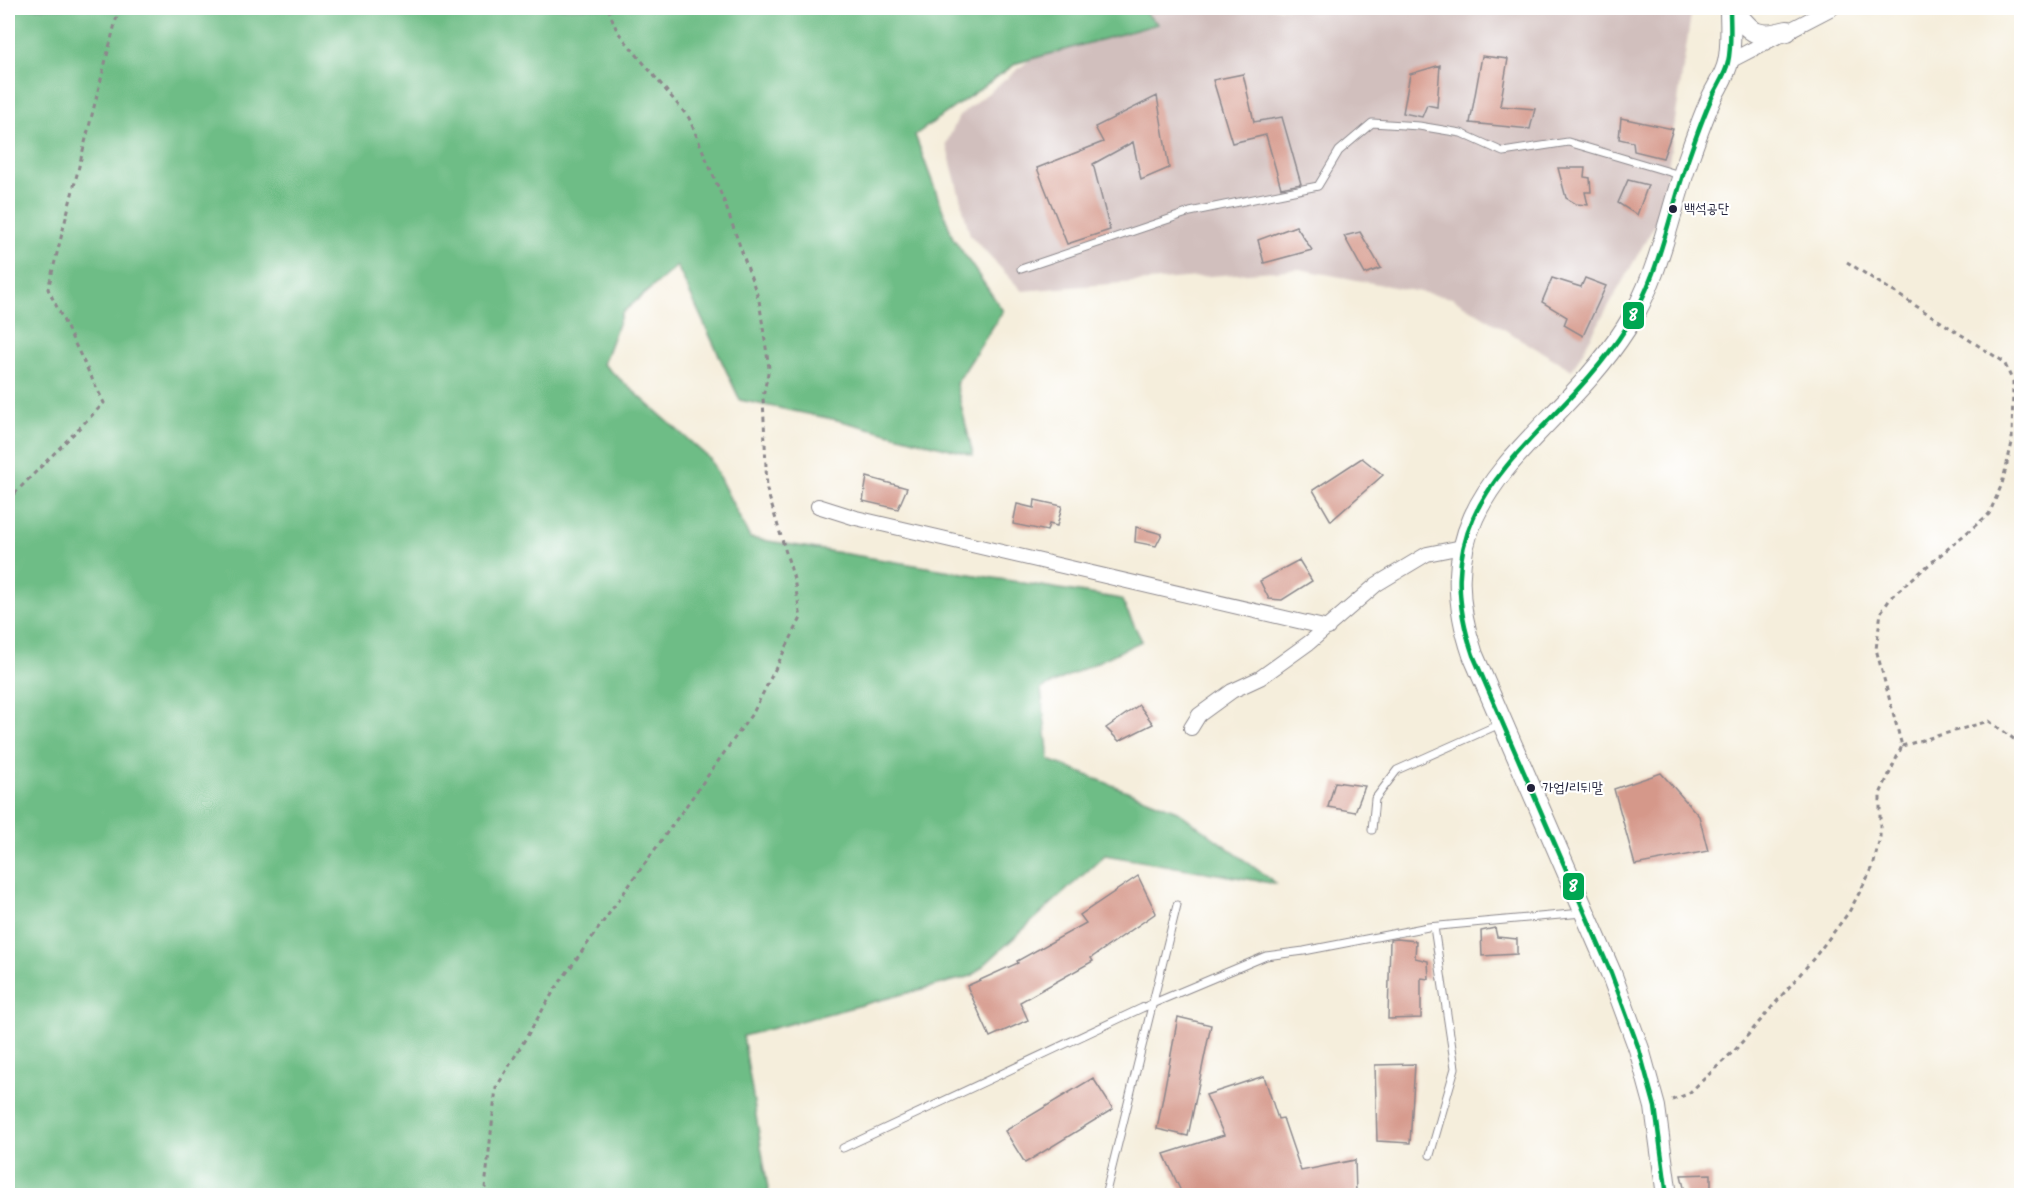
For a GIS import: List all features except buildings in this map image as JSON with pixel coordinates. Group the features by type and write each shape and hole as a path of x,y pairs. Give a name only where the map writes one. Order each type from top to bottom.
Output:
{"street":[{"path":"1731,8 1744,26 1766,37 1787,31"},
{"path":"1667,1196 1655,1107 1635,1038 1585,913 1467,638 1458,588 1462,547 1468,526 1486,492 1597,368 1626,328 1653,275 1682,175 1702,119 1728,62 1731,8"},
{"path":"1728,62 1832,8"},
{"path":"818,506 856,518 1328,628"},
{"path":"1191,728 1199,715 1232,690 1260,678 1328,628 1387,578 1426,554 1462,547"}],"lane":[{"path":"1021,269 1191,212 1318,186 1339,151 1372,123 1419,126 1461,133 1503,152 1568,142 1682,175"},
{"path":"1372,831 1375,799 1397,770 1502,723"},
{"path":"1105,1196 1178,905"},
{"path":"843,1149 1155,1002 1266,956 1434,927 1585,913"},
{"path":"1430,1155 1455,1068 1434,927"}],"path":[{"path":"8,500 104,403 48,289 119,8"},
{"path":"480,1196 485,1188 496,1088 555,989 754,711 801,618 794,579 767,490 763,397 769,369 759,300 724,201 689,118 617,31 608,8"},
{"path":"1655,1107 1688,1094 1736,1048 1850,912 1872,867 1880,837 1880,794 1902,746 1876,649 1881,612 1893,595 1989,514 2002,484 2012,443 2013,382 2004,362 1848,262"},
{"path":"1902,746 1989,721 2022,745"}],"shaded area":[{"name":"백석공단","path":"1134,8 1692,8 1661,214 1572,370 1452,298 1299,269 1022,291 970,235 946,144 959,116 1069,29"}],"green space":[{"path":"8,8 1131,8 1144,12 1158,24 1017,63 915,135 953,238 1003,311 956,384 973,455 837,420 740,400 677,266 622,313 603,364 710,459 750,538 1121,599 1142,641 1041,689 1049,760 1177,811 1277,884 1105,855 972,976 743,1036 769,1195 8,1195"}],"transit line":[{"name":"8","path":"1667,1196 1655,1107 1639,1049 1611,973 1473,655 1460,598 1463,551 1477,510 1500,474 1596,369 1638,308 1656,265 1698,132 1727,66 1730,8"}],"place":[{"name":"백석공단","path":"1673,209"},
{"name":"가업1리뒤말","path":"1531,788"}]}
